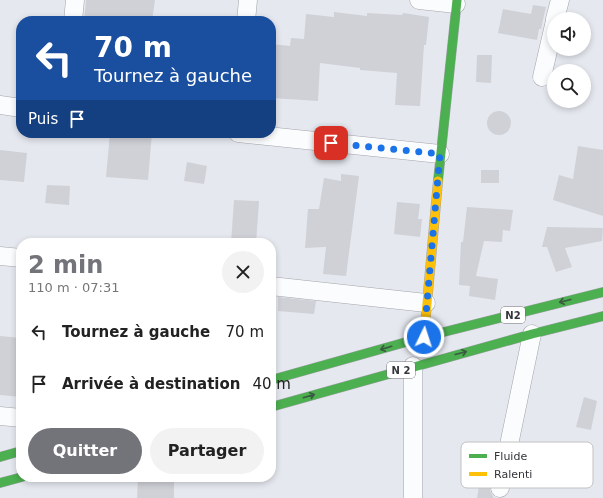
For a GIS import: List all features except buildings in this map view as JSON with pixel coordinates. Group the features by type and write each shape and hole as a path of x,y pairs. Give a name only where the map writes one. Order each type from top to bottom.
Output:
{"main road":[{"path":"424,337 440,154 456,2"},
{"name":"N2","path":"424,337 603,292"},
{"name":"N2","path":"532,334 603,316"},
{"name":"N 2","path":"276,406 413,366 532,334"},
{"name":"N 2","path":"276,379 424,337"},
{"path":"0,457 16,453"},
{"path":"0,483 16,479"}],"street":[{"path":"73,16 75,0"},
{"path":"246,16 248,0"},
{"path":"419,0 456,2"},
{"path":"557,12 560,0"},
{"path":"542,77 547,55"},
{"path":"0,105 16,107"},
{"path":"276,137 440,154"},
{"path":"0,256 16,258"},
{"path":"276,287 426,303"},
{"path":"510,442 532,334"},
{"path":"413,366 413,498"},
{"path":"0,416 16,418"}],"traffic: fast":[{"path":"438,181 457,0"},
{"path":"276,379 424,337 603,292"},
{"path":"276,406 532,334 603,316"},
{"path":"0,457 16,452"},
{"path":"0,483 16,479"}],"traffic: slow":[{"path":"424,337 438,181"}],"route":[{"path":"331,143 440,154 424,337"}]}
